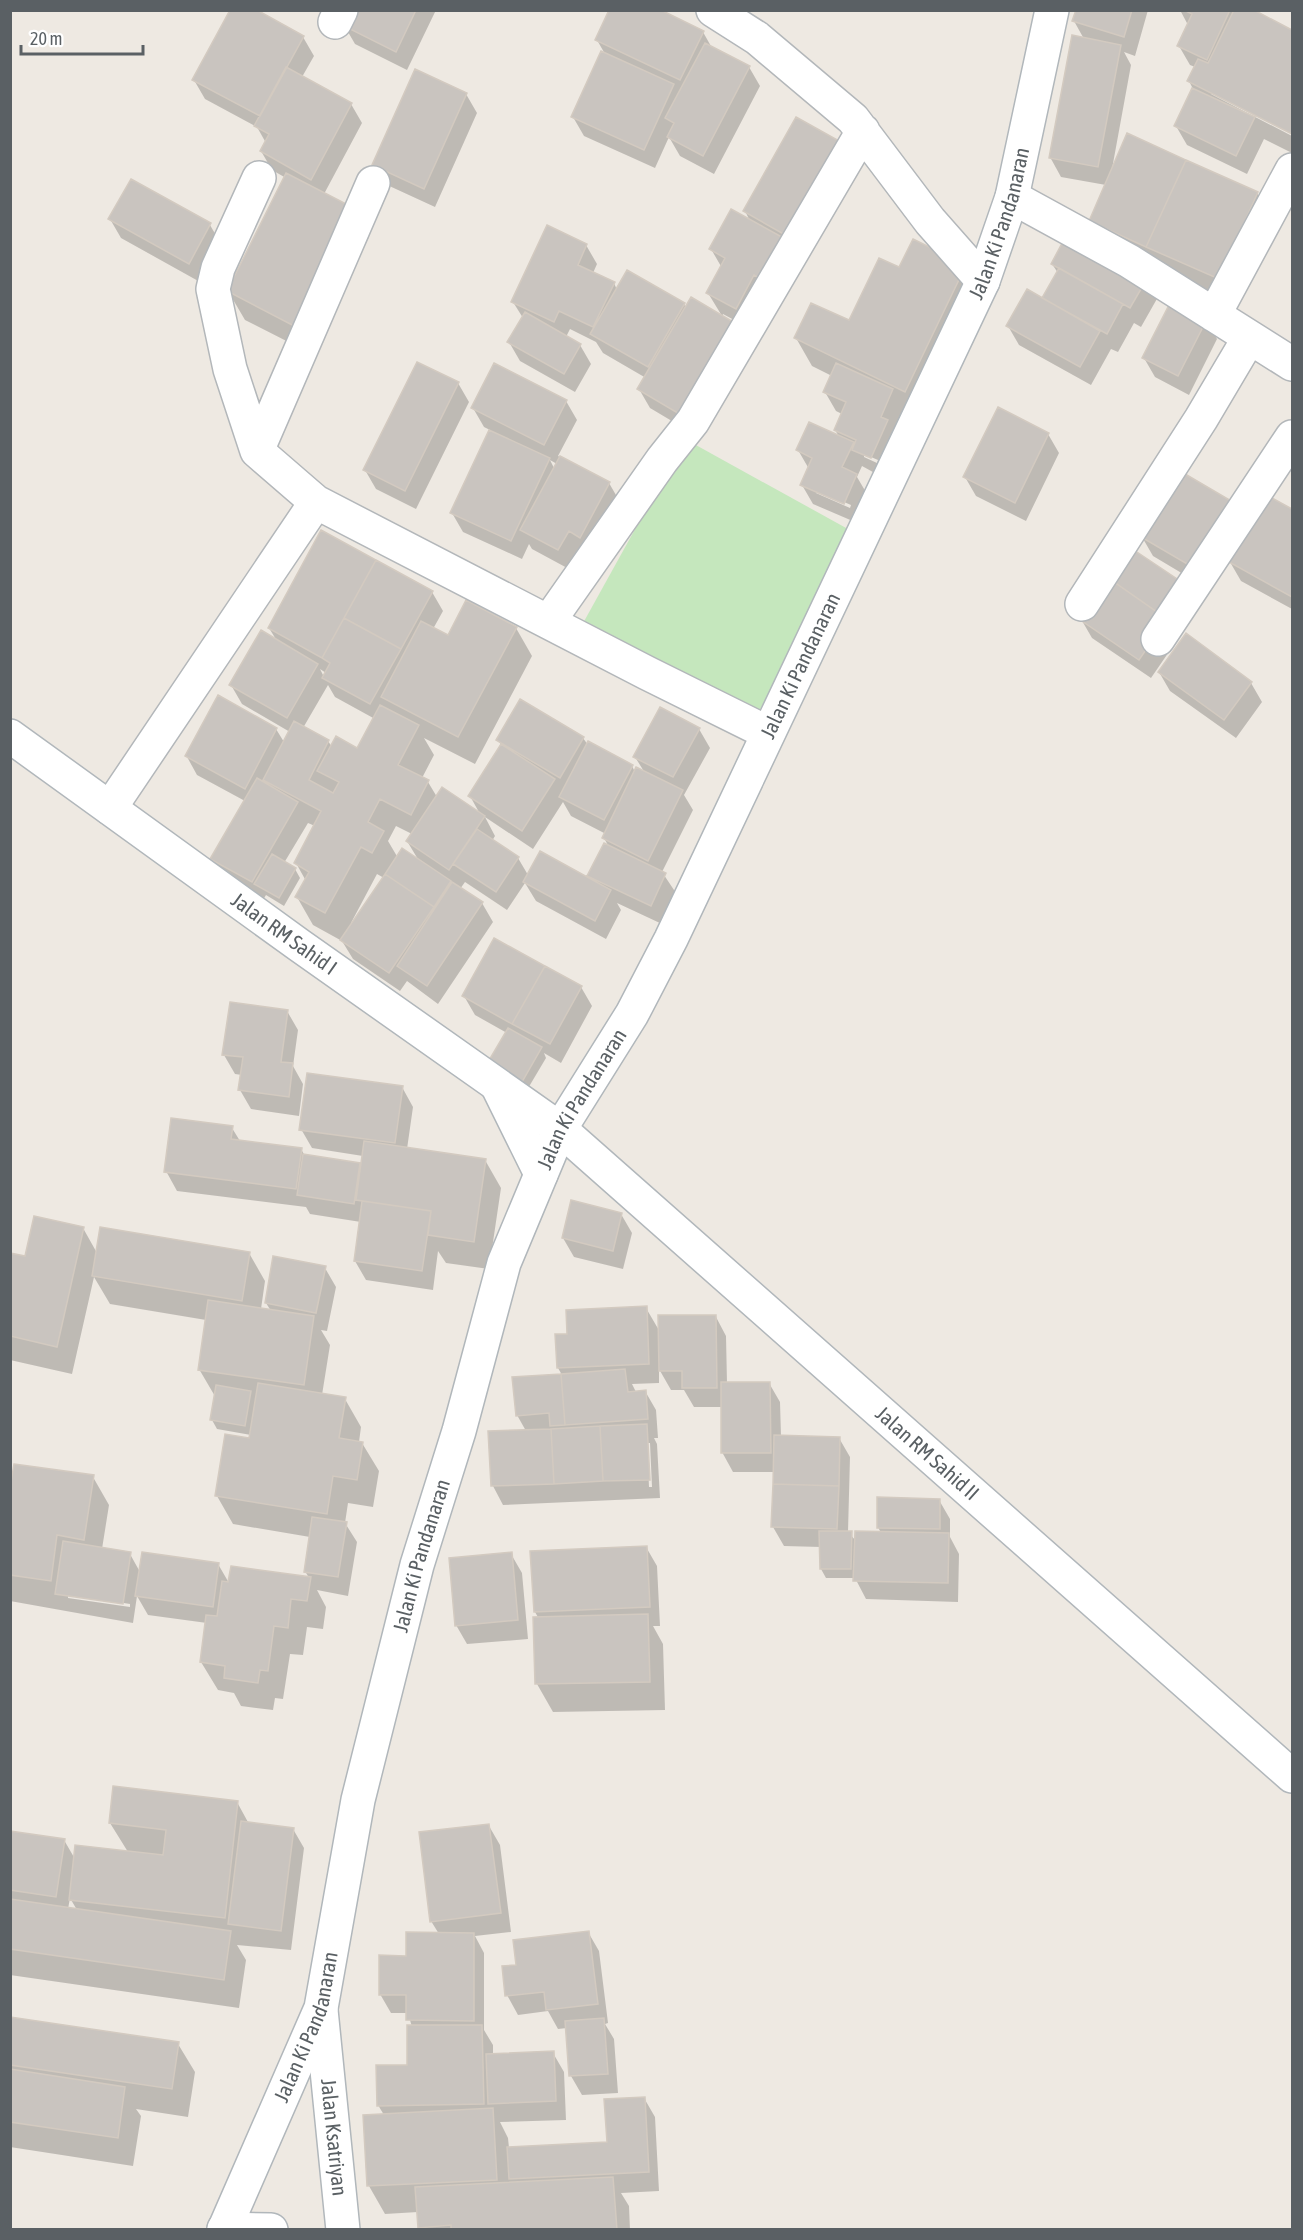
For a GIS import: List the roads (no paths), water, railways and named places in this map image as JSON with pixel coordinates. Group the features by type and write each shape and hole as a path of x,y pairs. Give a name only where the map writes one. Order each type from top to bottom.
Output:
{"street":[{"path":"713,10 757,38 800,72 863,131 930,221 983,281"},
{"name":"Jalan Ki Pandanaran","path":"224,2229 321,2008 357,1800 417,1565 459,1431 504,1263 560,1129 632,1014 671,939 983,281 1012,198 1052,10"},
{"path":"549,621 662,460 693,421 863,131"},
{"path":"1214,315 1293,170"},
{"path":"259,178 218,268 213,290 230,369 257,451 316,502 768,733"},
{"path":"257,451 372,183"},
{"path":"1012,198 1130,261 1249,338 1293,363"},
{"path":"1082,604 1201,419 1249,338"},
{"path":"1158,639 1293,437"},
{"path":"110,808 316,502"},
{"name":"Jalan RM Sahid I","path":"10,736 560,1129"},
{"path":"496,1084 541,1174"},
{"name":"Jalan RM Sahid II","path":"560,1129 1293,1776"},
{"name":"Jalan Ksatriyan","path":"321,2008 343,2229"},
{"path":"224,2229 271,2229"}]}
